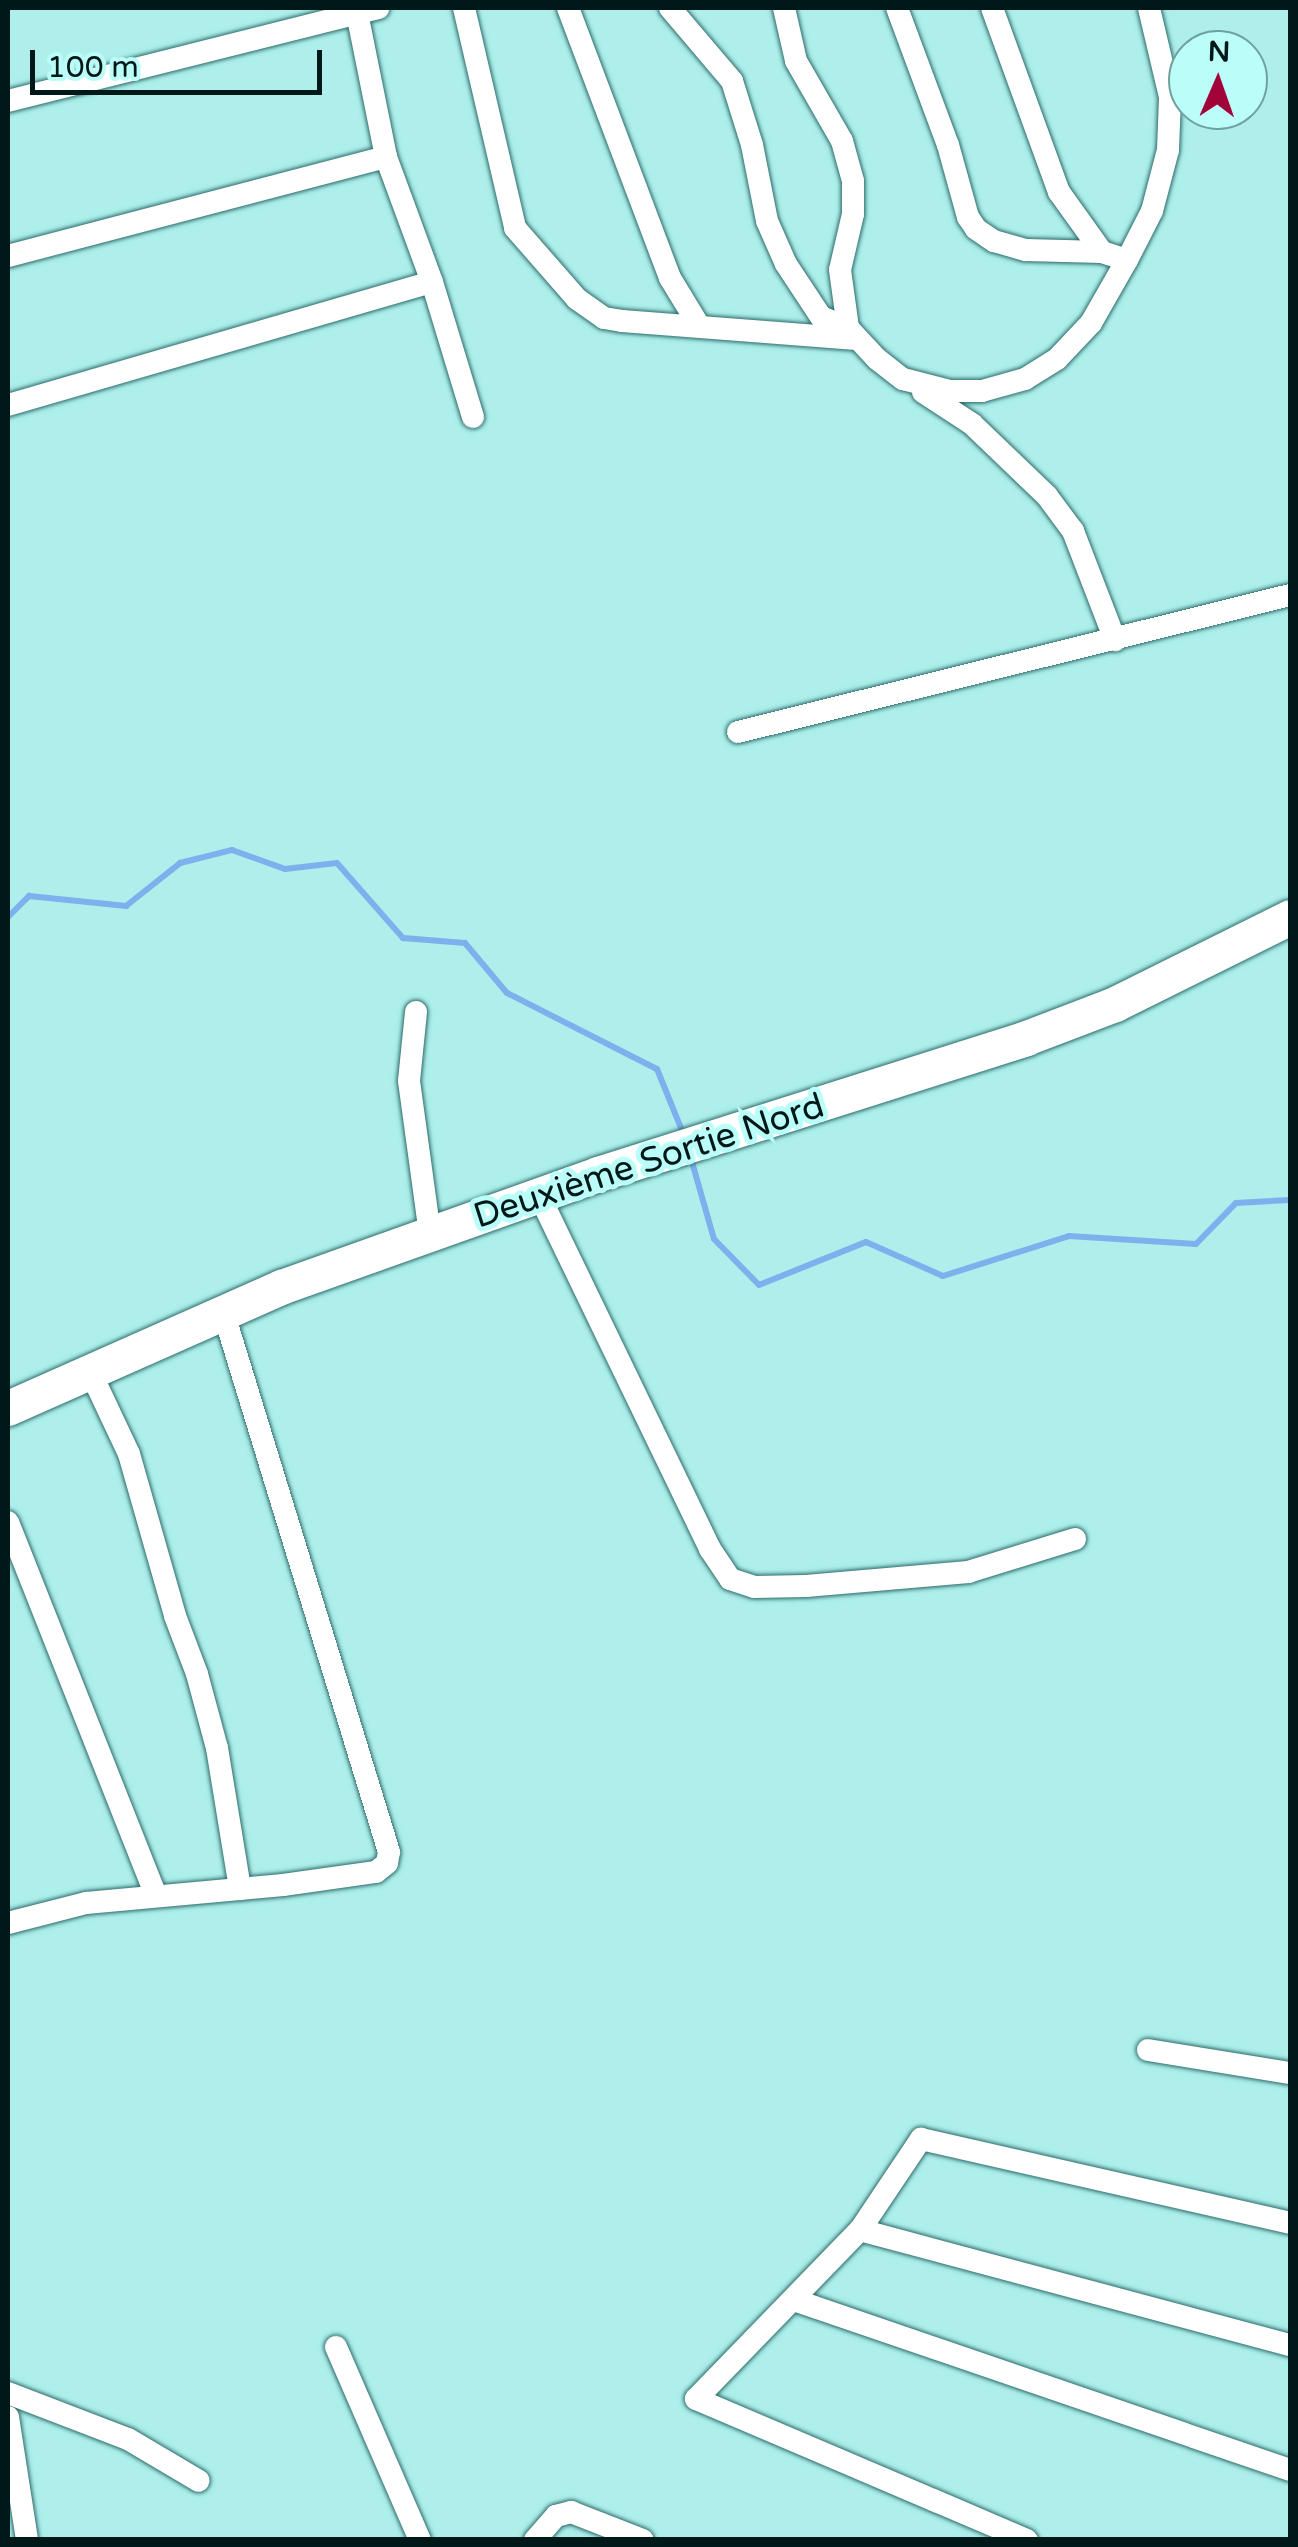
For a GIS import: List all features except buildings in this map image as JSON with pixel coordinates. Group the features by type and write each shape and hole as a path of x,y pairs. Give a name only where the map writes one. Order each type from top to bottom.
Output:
{"main road":[{"name":"Deuxième Sortie Nord","path":"8,1408 223,1311 430,1234 1062,1025 1220,956 1290,918"}],"street":[{"path":"464,8 515,228 558,281 604,318 852,333"},
{"path":"568,8 664,265 679,298 698,324"},
{"path":"670,8 732,81 749,131 767,221 786,264 800,278 821,316 852,333 903,378 972,424 1047,496 1072,532 1115,640"},
{"path":"784,8 796,61 842,141 853,181 853,214 840,270 852,333"},
{"path":"896,8 948,145 968,218 976,229 994,241 1026,250 1102,252 1127,260"},
{"path":"992,8 1059,192 1102,252"},
{"path":"903,378 950,391 982,391 1025,379 1057,359 1090,323 1152,212 1168,150 1170,98 1149,8"},
{"path":"8,101 364,9 386,157 432,282 473,416"},
{"path":"8,256 386,157"},
{"path":"800,278 840,270"},
{"path":"8,405 432,282"},
{"path":"738,732 1290,595"},
{"path":"416,1012 409,1081 430,1234"},
{"path":"539,1195 710,1549 730,1579 754,1587 806,1586 968,1572 1075,1539"},
{"path":"8,1897 12,1921 86,1903 376,1872 386,1863 389,1852 223,1311"},
{"path":"89,1369 130,1454 175,1616 198,1674 217,1748 240,1888"},
{"path":"8,1522 155,1894"},
{"path":"1148,2050 1290,2073"},
{"path":"1027,2540 696,2400 860,2230 922,2138 1290,2224"},
{"path":"860,2230 1290,2345"},
{"path":"794,2300 1290,2470"},
{"path":"336,2346 420,2540"},
{"path":"8,2393 128,2439 199,2481"},
{"path":"8,2418 27,2540"},
{"path":"535,2540 556,2516 572,2512 643,2540"}],"waterway":[{"path":"8,917 29,896 126,906 180,863 232,850 285,869 337,863 403,938 465,943 507,993 657,1069 683,1133"},
{"path":"690,1155 714,1239 759,1285 866,1242 943,1276 1069,1236 1196,1244 1236,1203 1290,1200"}]}
